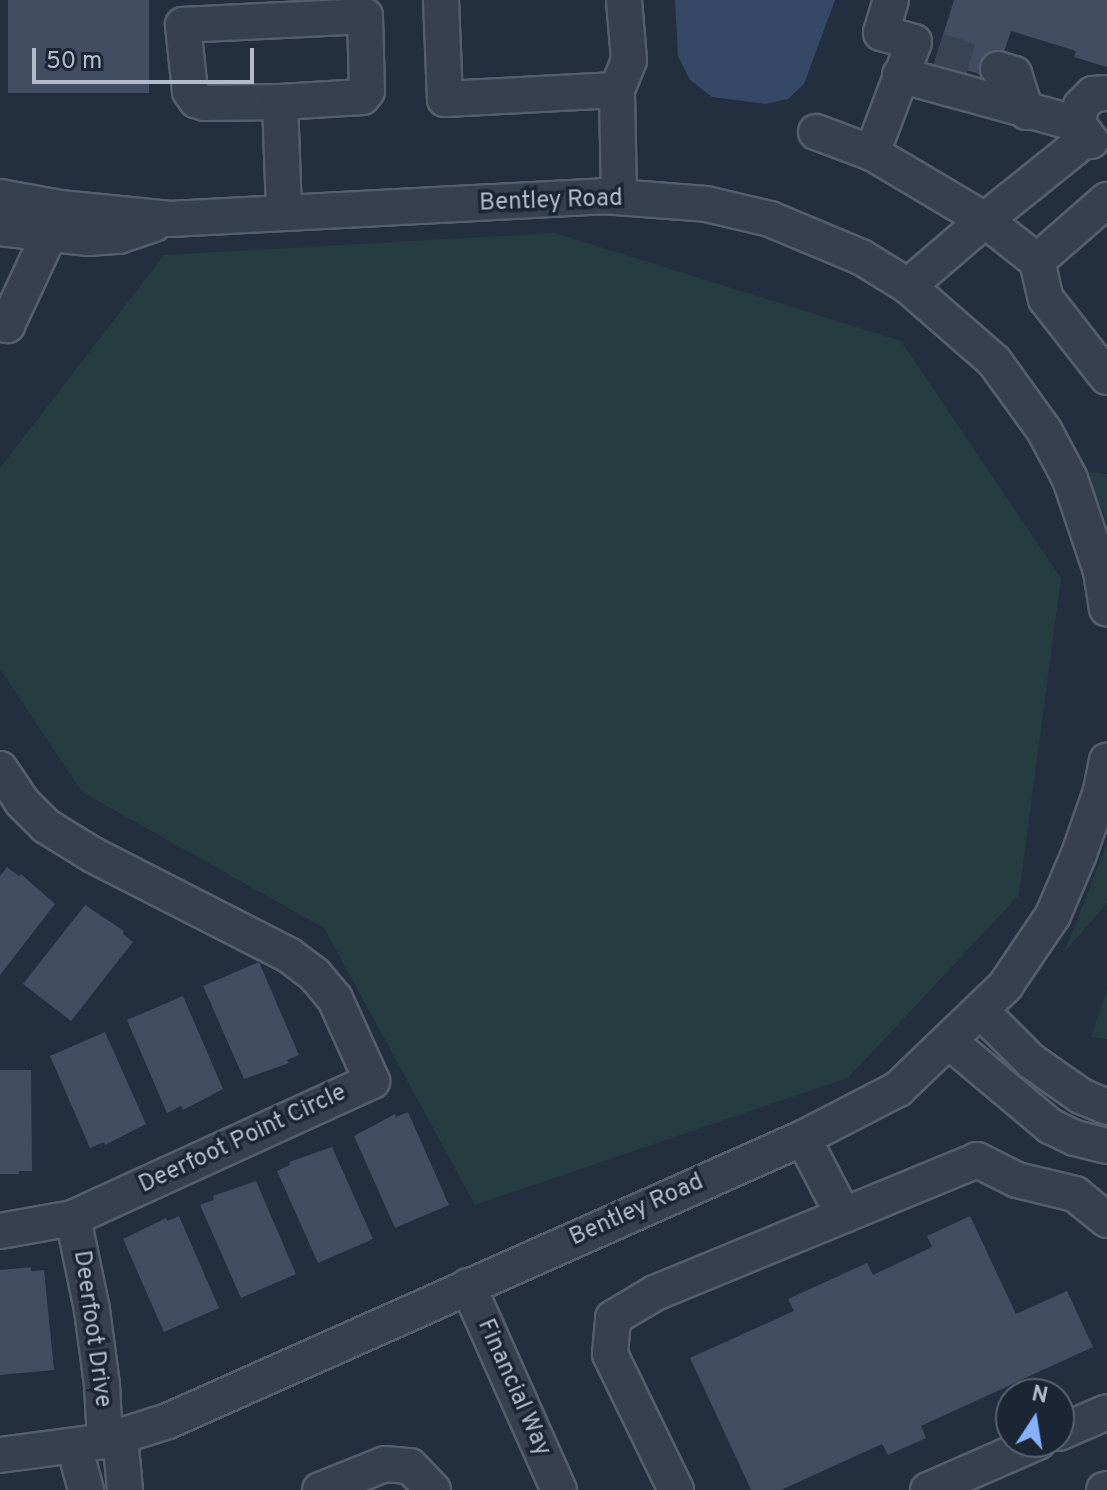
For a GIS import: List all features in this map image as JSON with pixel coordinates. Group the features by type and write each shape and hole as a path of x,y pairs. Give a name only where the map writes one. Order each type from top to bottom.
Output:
{"street":[{"path":"441,0 445,99 617,90"},
{"path":"619,197 617,90 629,60 624,0"},
{"path":"872,153 900,75 926,46 881,33 891,0"},
{"path":"367,8 367,91 362,97 205,103 196,100 190,91 182,13 367,8"},
{"path":"998,69 1014,74 1026,112"},
{"path":"900,75 1026,112 1091,135"},
{"path":"1091,135 1078,115 1086,99 1107,93"},
{"path":"280,102 284,212"},
{"path":"816,132 872,153 985,220 1037,261 1046,299 1107,377"},
{"path":"908,286 1091,135"},
{"name":"Bentley Road","path":"0,197 60,208 170,219 619,197 706,204 770,219 861,257 908,286 994,361 1044,430 1070,479 1101,571 1107,609"},
{"path":"1037,261 1107,200"},
{"name":"Bentley Road","path":"0,228 49,235 119,236 170,219"},
{"path":"2,328 49,235"},
{"name":"Bentley Road","path":"0,1455 100,1441 168,1421 803,1138 898,1089 1005,986 1053,915 1079,854 1101,791 1107,761"},
{"name":"Deerfoot Point Circle","path":"0,769 22,802 46,826 93,855 290,956 315,975 335,999 372,1081 73,1218 0,1231"},
{"path":"981,1011 1031,1061 1081,1096 1107,1107"},
{"path":"950,1042 1050,1126 1075,1138 1107,1146"},
{"path":"803,1138 843,1215"},
{"path":"676,1490 610,1354 613,1318 655,1293 977,1160 1017,1180 1075,1194 1107,1220"},
{"name":"Deerfoot Drive","path":"73,1218 92,1310 102,1385 100,1441"},
{"name":"Financial Way","path":"468,1286 559,1490"},
{"path":"1075,1426 1107,1412"},
{"path":"86,1490 100,1441"},
{"path":"100,1441 125,1490"},
{"path":"928,1490 1001,1458"},
{"path":"320,1490 385,1464 410,1466 433,1490"}],"green space":[{"path":"555,233 901,341 1061,578 1019,895 848,1078 475,1205 324,928 82,792 0,669 0,468 164,255"},
{"path":"1087,472 1107,474 1107,524"},
{"path":"1107,843 1107,903 1064,953"},
{"path":"1107,989 1107,1039 1091,1037"}],"water":[{"path":"675,0 835,0 804,84 788,99 765,104 712,97 690,80 678,56"}],"building":[{"path":"8,0 149,0 149,93 8,93"},
{"path":"954,0 1107,0 1107,67 1074,57 1076,51 1011,31 995,79 935,60"},
{"path":"7,867 19,876 21,874 55,904 0,975 0,876"},
{"path":"85,905 124,931 123,934 133,942 71,1021 23,984"},
{"path":"259,962 299,1055 287,1060 289,1063 244,1079 203,986"},
{"path":"183,996 223,1089 183,1110 181,1106 167,1113 127,1020"},
{"path":"105,1032 146,1124 105,1145 104,1142 90,1148 50,1056"},
{"path":"0,1070 31,1070 32,1171 0,1174"},
{"path":"408,1112 449,1205 395,1228 354,1136 395,1114 396,1117"},
{"path":"332,1147 373,1239 318,1263 277,1171 290,1165 289,1162"},
{"path":"256,1181 296,1274 241,1298 200,1205 214,1200 213,1196"},
{"path":"179,1216 219,1308 164,1332 123,1239 166,1218 167,1221"},
{"path":"970,1216 1016,1314 1067,1291 1093,1347 1026,1378 995,1378 995,1392 921,1426 926,1438 888,1455 882,1444 781,1490 751,1490 690,1358 794,1311 788,1299 867,1263 873,1275 932,1247 927,1236"},
{"path":"31,1267 31,1271 44,1270 54,1370 0,1375 0,1270"}],"tunnel":[{"path":"938,50 998,69"}]}
